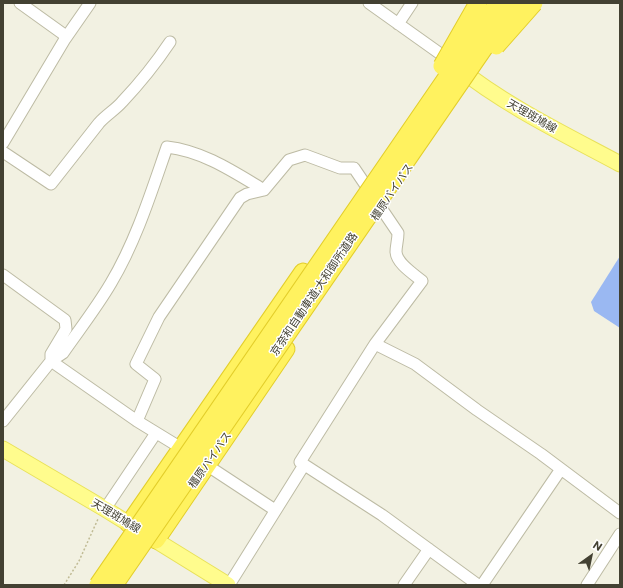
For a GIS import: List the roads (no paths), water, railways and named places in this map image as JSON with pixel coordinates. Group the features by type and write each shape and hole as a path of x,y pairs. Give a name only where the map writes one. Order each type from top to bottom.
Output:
{"highway":[{"path":"389,161 478,3"},
{"path":"129,524 488,3"},
{"name":"京奈和自動車道;大和御所道路","path":"98,585 498,3"},
{"name":"京奈和自動車道;大和御所道路","path":"114,585 515,3"},
{"name":"橿原バイパス","path":"156,540 381,209 469,76 521,3"},
{"path":"357,232 478,68 534,3"}],"main road":[{"name":"天理斑鳩線","path":"449,60 469,76 543,123 620,164"},
{"name":"天理斑鳩線","path":"3,449 105,509 228,585"}],"street":[{"path":"20,3 66,36"},
{"path":"3,143 66,36 90,3"},
{"path":"368,3 449,60"},
{"path":"398,24 412,3"},
{"path":"3,152 51,184 99,123 107,114 121,103 162,54 170,42"},
{"path":"3,421 51,361 63,354 112,282 132,240 148,201 167,147 189,152 223,165 264,190"},
{"path":"137,421 155,379 136,364 159,317 240,198 247,194 264,190 289,160 305,155 340,168 354,168 398,233 396,252 398,260 422,281 375,344 300,462 382,515 478,585"},
{"path":"3,275 65,320 66,329 51,354 51,361"},
{"path":"375,344 415,364 477,410 542,454 620,513"},
{"path":"51,361 137,421 275,510"},
{"path":"105,509 156,433"},
{"path":"228,585 304,465"},
{"path":"482,585 561,469"},
{"path":"587,585 620,534"},
{"path":"404,585 429,549"}],"water":[{"path":"620,256 620,328 594,311 591,302"}]}
